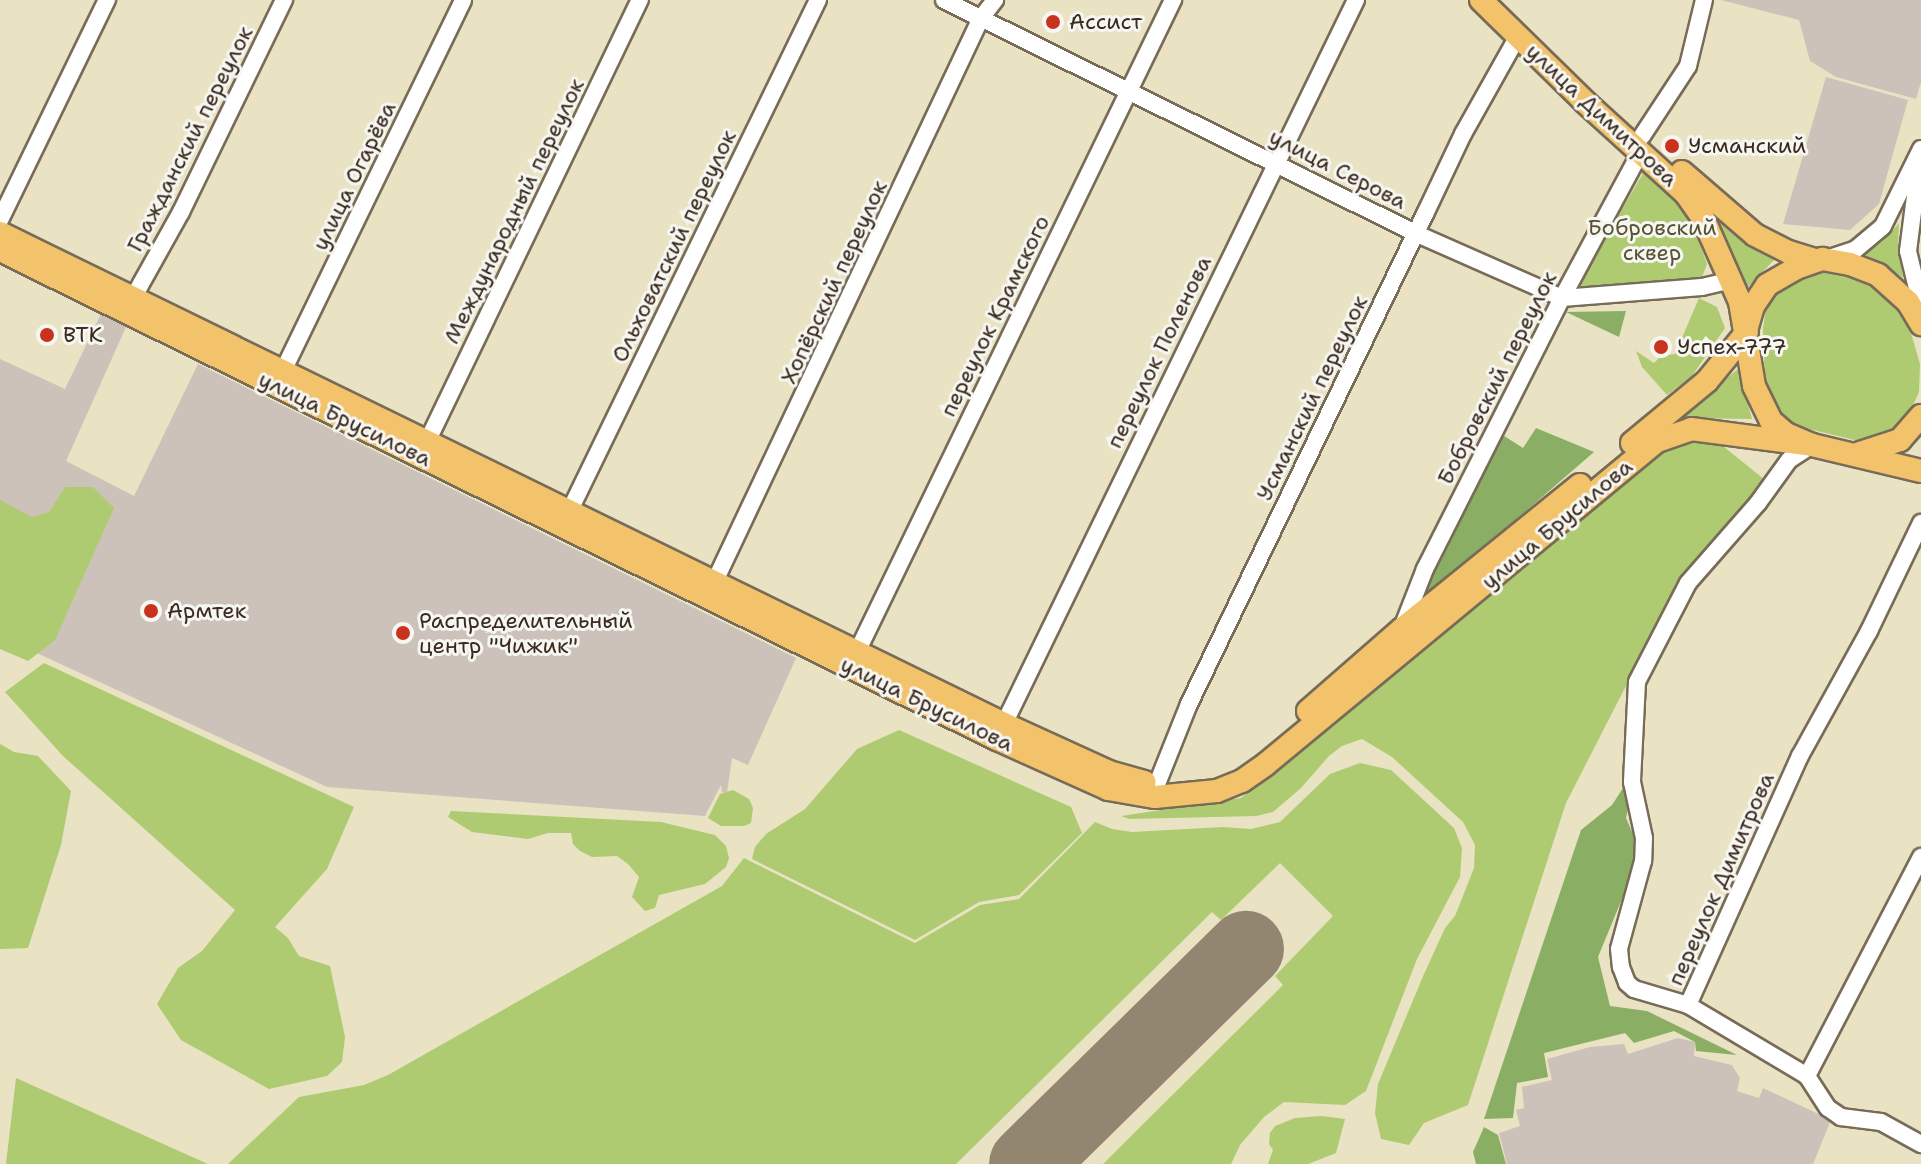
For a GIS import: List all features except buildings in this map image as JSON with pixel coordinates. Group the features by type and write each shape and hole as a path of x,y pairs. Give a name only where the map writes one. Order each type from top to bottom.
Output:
{"main road":[{"name":"улица Димитрова","path":"1481,0 1642,143 1755,235 1789,252 1850,264 1878,275 1908,302 1921,324"},
{"name":"улица Димитрова","path":"1497,0 1642,143 1703,218 1732,280 1747,330 1749,365 1760,406 1779,429 1812,445 1921,471"},
{"name":"улица Брусилова","path":"0,233 427,442 495,484 570,510 1004,724 1109,772 1157,784 1181,784 1219,776 1254,758 1402,629 1684,401 1724,364 1747,330"},
{"name":"улица Брусилова","path":"0,250 495,484 997,739 1108,789 1155,797 1217,791 1242,781 1266,764 1657,441 1691,429 1812,445"},
{"name":"улица Димитрова","path":"1747,330 1753,306 1767,285 1819,259"},
{"name":"улица Димитрова","path":"1850,453 1891,445 1910,431 1921,416"}],"street":[{"path":"0,220 107,0"},
{"name":"Гражданский переулок","path":"133,298 181,212 284,0"},
{"name":"улица Огарёва","path":"283,371 463,0"},
{"name":"Международный переулок","path":"427,442 640,0"},
{"name":"Ольховатский переулок","path":"570,510 818,0"},
{"name":"улица Серова","path":"944,0 1275,161 1417,234 1562,298 1702,287 1732,280"},
{"name":"Хопёрский переулок","path":"714,583 981,18 995,0"},
{"name":"переулок Крамского","path":"857,652 1173,0"},
{"name":"переулок Поленова","path":"1004,724 1275,161 1356,0"},
{"name":"Бобровский переулок","path":"1402,629 1425,569 1562,298 1642,143 1688,66 1704,0"},
{"name":"Усманский переулок","path":"1157,784 1189,704 1463,134 1518,36"},
{"path":"1819,259 1856,249 1883,226 1898,203 1921,149"},
{"path":"1921,157 1908,251 1921,305"},
{"path":"1688,1005 1634,989 1627,983 1621,967 1619,949 1643,861 1644,838 1632,782 1637,682 1688,583 1758,503 1789,460 1812,445"},
{"name":"переулок Димитрова","path":"1921,523 1869,631 1800,756 1688,1005 1807,1076 1815,1093 1841,1117 1881,1122 1921,1144"},
{"path":"1807,1076 1921,857"}],"shaded area":[{"path":"1721,0 1921,0 1921,82 1916,99 1836,77 1810,61 1799,20"},
{"path":"1826,77 1908,100 1879,204 1850,230 1783,224"},
{"path":"101,314 126,327 66,461 134,496 198,364 796,658 748,765 732,758 727,793 722,792 721,785 705,816 327,787 0,636 0,359 65,389"},
{"path":"1678,1038 1695,1042 1694,1056 1732,1065 1740,1078 1737,1091 1759,1098 1763,1088 1831,1120 1813,1164 1507,1164 1499,1133 1520,1126 1516,1110 1524,1108 1522,1087 1552,1080 1547,1059 1590,1047 1624,1044 1628,1054"}],"green space":[{"name":"Бобровский сквер","path":"1645,170 1678,201 1693,225 1707,264 1701,280 1583,288 1579,282"},
{"path":"1708,209 1751,247 1775,259 1744,291"},
{"path":"1899,223 1898,248 1903,278 1883,263 1863,254 1882,242"},
{"path":"1828,272 1857,277 1897,306 1909,326 1920,364 1919,392 1910,412 1894,430 1863,442 1792,425 1780,417 1765,385 1763,329 1766,306 1786,284 1811,273"},
{"path":"1699,298 1717,307 1725,328 1692,376 1667,395 1642,367 1636,351 1654,363 1661,356 1675,354"},
{"path":"1626,311 1619,337 1566,312"},
{"path":"1738,369 1752,419 1689,418 1685,414 1691,407"},
{"path":"1536,428 1594,452 1415,607 1498,432 1523,448"},
{"path":"1713,438 1765,480 1698,559 1672,596 1566,803 1468,1105 1424,1123 1409,1145 1381,1139 1375,1113 1378,1084 1424,974 1445,928 1455,916 1474,868 1475,845 1463,822 1392,757 1362,739 1342,746 1329,756 1301,788 1273,812 1256,816 1129,819 1121,816 1241,798 1665,448 1679,442"},
{"path":"65,487 93,487 114,508 55,640 28,661 0,649 0,500 32,517 49,512"},
{"path":"44,663 354,807 327,869 275,927 288,938 299,956 330,966 345,1037 342,1062 327,1076 269,1089 181,1040 157,1004 178,968 202,951 235,910 63,756 5,692"},
{"path":"899,730 1071,807 1082,833 1019,895 979,902 915,940 752,859 755,847 766,834 805,809 857,749"},
{"path":"0,744 14,752 38,756 71,791 61,845 28,948 0,949"},
{"path":"1360,763 1391,770 1454,828 1462,848 1460,877 1417,959 1366,1091 1345,1105 1284,1102 1264,1117 1240,1145 1231,1164 1103,1164 1283,985 1275,976 1333,916 1280,863 1221,920 1212,912 956,1164 228,1164 299,1097 364,1085 388,1075 722,886 744,858 915,943 980,905 1019,899 1095,822 1132,832 1223,827 1251,829 1280,822 1330,774"},
{"path":"1625,785 1631,795 1626,818 1636,841 1638,860 1598,957 1610,1006 1647,1011 1737,1055 1696,1051 1695,1042 1674,1031 1634,1043 1625,1033 1544,1053 1548,1077 1517,1083 1513,1118 1484,1119 1581,830 1612,805"},
{"path":"733,790 749,799 753,808 751,823 721,826 708,818 720,794"},
{"path":"451,811 661,822 715,835 726,846 729,858 726,867 705,884 659,895 655,908 645,911 632,897 639,877 617,856 592,857 580,851 573,844 571,833 548,833 528,839 472,832 448,817"},
{"path":"16,1078 208,1164 6,1164"},
{"path":"1322,1116 1345,1119 1336,1153 1308,1164 1268,1164 1273,1150 1269,1144 1270,1133 1275,1126 1295,1118"},
{"path":"1484,1127 1498,1135 1506,1164 1476,1164 1473,1152"}],"runway":[{"path":"1027,1164 1246,949"}],"place":[{"name":"Ассист","path":"1053,22"},
{"name":"Усманский","path":"1672,146"},
{"name":"ВТК","path":"47,335"},
{"name":"Успех-777","path":"1661,347"},
{"name":"Армтек","path":"151,611"},
{"name":"Распределительный центр \"Чижик\"","path":"403,633"}]}
